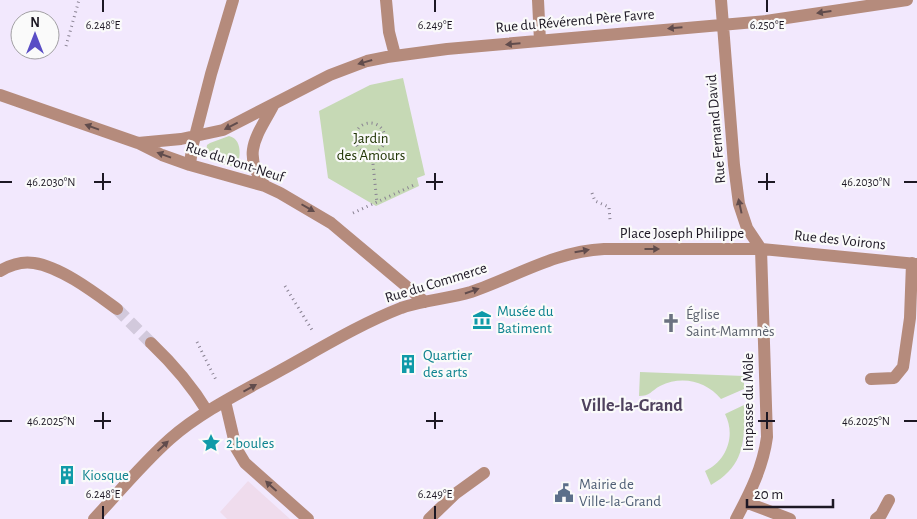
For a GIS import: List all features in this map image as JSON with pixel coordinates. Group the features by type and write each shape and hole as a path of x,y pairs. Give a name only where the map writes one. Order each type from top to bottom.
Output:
{"street":[{"path":"190,165 191,151 211,74 233,0"},
{"path":"386,0 395,55"},
{"path":"538,0 540,42"},
{"name":"Rue Fernand David","path":"721,0 734,165 739,204 747,228 761,249"},
{"name":"Rue du Révérend Père Favre","path":"138,143 195,137 223,130 344,69 367,61 395,55 766,21 907,0"},
{"name":"Rue du Pont-Neuf","path":"3,95 138,143 162,155 190,165 265,186 292,199 331,223 425,302"},
{"path":"265,186 256,175 252,155 257,136 274,104"},
{"name":"Place Joseph Philippe","path":"604,249 761,249"},
{"name":"Rue du Commerce","path":"94,519 156,452 184,428 225,401 322,347 409,305 470,292 567,254 604,249"},
{"name":"Rue des Voirons","path":"761,249 914,263"},
{"name":"Impasse du Môle","path":"736,519 763,459 767,437 761,249"},
{"path":"0,271 8,266 26,262 43,265 58,271 117,309"},
{"path":"871,379 894,378 903,366 910,318 914,263"},
{"path":"151,343 176,368 195,391 207,412"},
{"path":"225,401 236,448 245,463 308,519"},
{"path":"429,519 455,494 484,473"},
{"path":"876,519 881,515 889,500"},
{"path":"745,502 790,519"}],"path":[{"path":"66,46 79,0"},
{"path":"369,123 378,125 386,137 381,150 372,153 359,148 355,140 355,135 360,127 369,123"},
{"path":"372,153 377,202"},
{"path":"331,223 414,185"},
{"path":"592,194 595,201 609,207 610,220"},
{"path":"285,286 322,347"},
{"path":"197,342 211,369"}],"shaded area":[{"path":"248,481 290,519 227,519 220,512"}],"green space":[{"name":"Jardin des Amours","path":"403,78 425,175 417,178 419,186 376,206 328,178 319,111 370,85"},
{"path":"229,136 238,144 240,153 237,166 220,163 206,153 207,145"},
{"path":"640,372 744,376 744,389 721,399 701,384 677,381 660,386 646,395 639,396"},
{"path":"744,405 743,441 737,461 722,478 711,485 705,471 719,461 724,454 729,439 730,430 725,414"}],"tunnel":[{"path":"117,309 151,343"}],"place":[{"name":"Musée du Batiment","path":"482,320"},
{"name":"Église Saint-Mammès","path":"671,323"},
{"name":"Quartier des arts","path":"408,364"},
{"name":"2 boules","path":"211,443"},
{"name":"Kiosque","path":"67,475"},
{"name":"Mairie de Ville-la-Grand","path":"564,493"}],"district":[{"name":"Ville-la-Grand","path":"632,406"}]}
